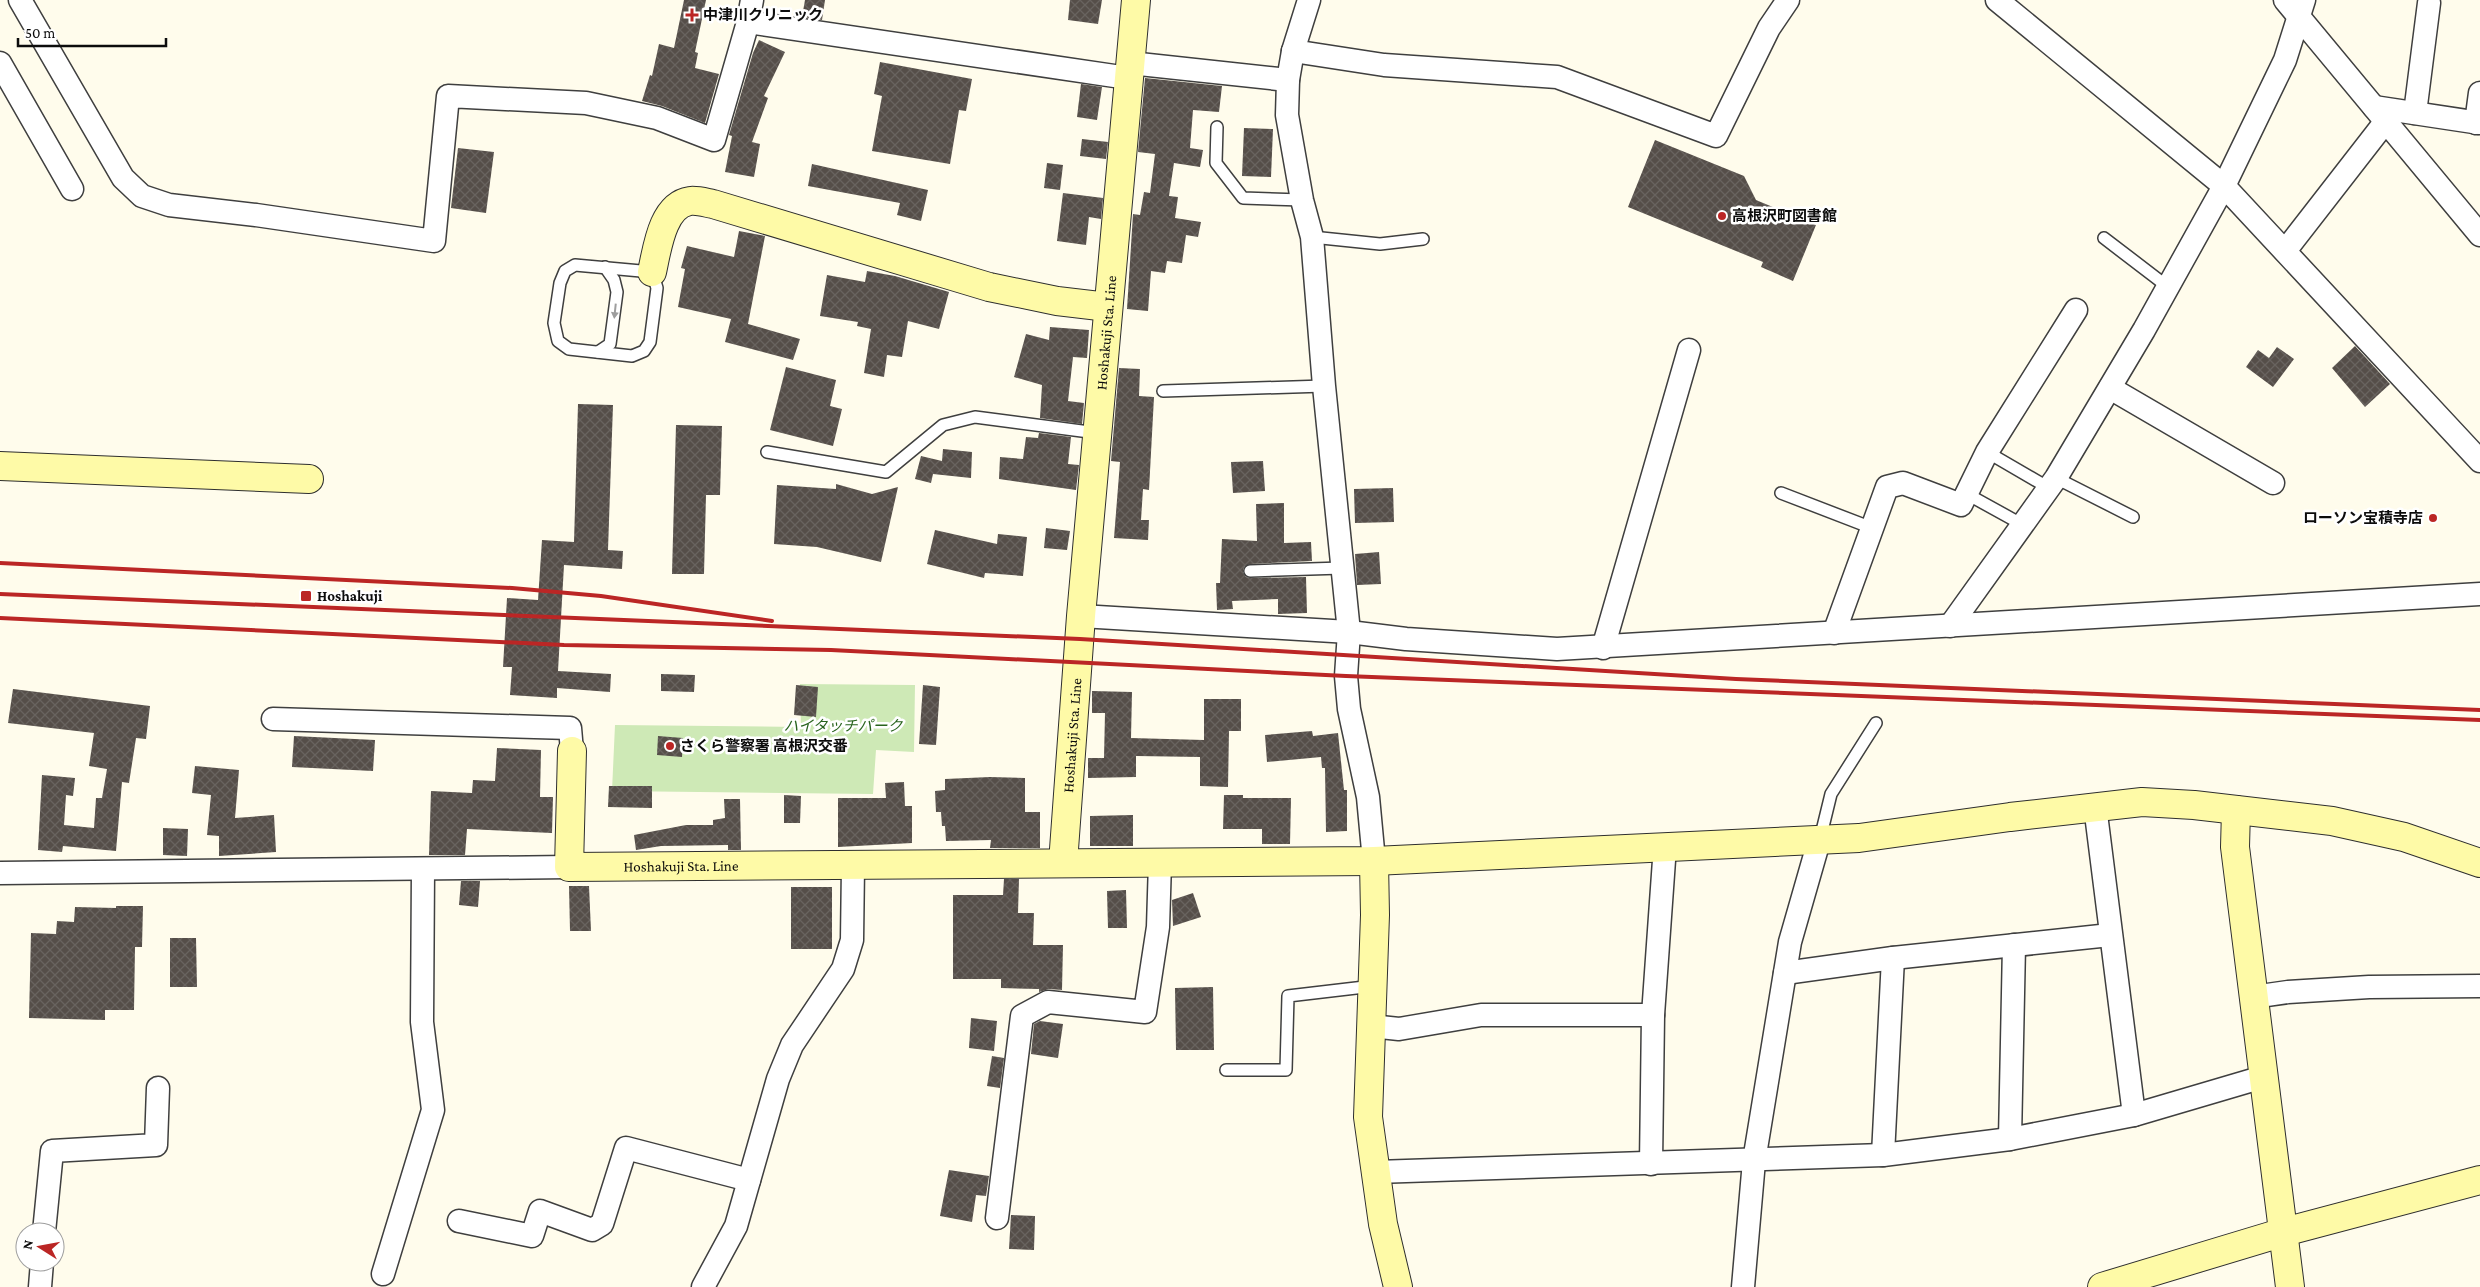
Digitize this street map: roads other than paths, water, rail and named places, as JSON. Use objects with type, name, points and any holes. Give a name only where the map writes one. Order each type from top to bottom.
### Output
[{"type":"street","points":[[20,0],[123,178],[142,196],[169,205],[256,215],[434,241],[448,96],[586,103],[657,118],[714,140],[750,11],[1129,71],[1288,80]]},
{"type":"street","name":"Hoshakuji Sta. Line","points":[[569,867],[1063,863],[1081,616],[1136,0]]},
{"type":"street","points":[[1309,0],[1292,51],[1288,80],[1287,115],[1302,200],[1312,237],[1324,386],[1349,632],[1346,684],[1349,709],[1368,797],[1374,861],[1373,986],[1368,1117],[1383,1224],[1398,1287]]},
{"type":"street","points":[[1292,51],[1384,65],[1557,77],[1716,136],[1769,28],[1788,0]]},
{"type":"street","points":[[1997,0],[2224,186],[2480,461]]},
{"type":"street","points":[[2286,0],[2302,9],[2380,114],[2480,235]]},
{"type":"street","points":[[2415,113],[2429,3]]},
{"type":"street","points":[[1950,626],[2053,483],[2168,287],[2224,186],[2285,60],[2302,9]]},
{"type":"street","points":[[0,63],[72,189]]},
{"type":"street","points":[[2380,114],[2415,113],[2478,123],[2480,93]]},
{"type":"street","points":[[2285,251],[2380,114]]},
{"type":"street","points":[[652,272],[661,231],[672,212],[690,201],[713,204],[989,287],[1057,301],[1108,307]]},
{"type":"street","points":[[1834,632],[1887,487],[1903,483],[1962,505],[1987,452],[2076,310]]},
{"type":"street","points":[[1603,648],[1689,350]]},
{"type":"street","points":[[2110,388],[2273,483]]},
{"type":"street","points":[[0,466],[309,479]]},
{"type":"street","points":[[1081,616],[1349,632],[1406,639],[1557,649],[1603,648],[1834,632],[2480,594]]},
{"type":"street","points":[[0,873],[569,867],[572,751],[570,728],[273,719]]},
{"type":"street","points":[[1063,863],[1374,861],[1665,846],[1819,841],[1859,838],[2095,806],[2142,802],[2290,814],[2349,824],[2404,837],[2480,863]]},
{"type":"street","points":[[2095,806],[2134,1115]]},
{"type":"street","points":[[2236,810],[2235,847],[2290,1287]]},
{"type":"street","points":[[1743,1287],[1754,1161],[1790,942],[1819,841]]},
{"type":"street","points":[[1651,1164],[1653,1015],[1665,846]]},
{"type":"street","points":[[997,1218],[1022,1016],[1048,1002],[1145,1012],[1158,927],[1160,862]]},
{"type":"street","points":[[703,1287],[736,1226],[778,1079],[792,1045],[843,969],[852,940],[853,866]]},
{"type":"street","points":[[383,1274],[433,1110],[422,1022],[423,869]]},
{"type":"street","points":[[1785,973],[1893,958],[2110,935]]},
{"type":"street","points":[[2010,1139],[2014,945]]},
{"type":"street","points":[[1883,1155],[1893,958]]},
{"type":"street","points":[[2253,997],[2288,992],[2369,988],[2480,986]]},
{"type":"street","points":[[1371,1026],[1398,1030],[1481,1015],[1653,1015]]},
{"type":"street","points":[[1376,1172],[1754,1161],[1883,1155],[2010,1139],[2134,1115],[2263,1077]]},
{"type":"street","points":[[45,1222],[52,1151],[156,1145],[158,1088]]},
{"type":"street","points":[[459,1220],[532,1236],[540,1211],[592,1230],[602,1224],[626,1148],[749,1180]]},
{"type":"street","points":[[2102,1287],[2284,1232],[2480,1180]]},
{"type":"street","points":[[40,1287],[41,1272]]},
{"type":"lane","points":[[1217,127],[1216,163],[1243,198],[1302,200]]},
{"type":"lane","points":[[1312,237],[1380,244],[1423,240]]},
{"type":"lane","points":[[2104,238],[2168,287]]},
{"type":"lane","points":[[575,265],[605,267],[652,272],[657,288],[650,342],[644,351],[632,356],[569,349],[558,341],[554,323],[560,283],[565,271],[575,265]]},
{"type":"lane","points":[[598,352],[610,344],[617,292],[614,280],[605,267]]},
{"type":"lane","points":[[1163,390],[1324,386]]},
{"type":"lane","points":[[767,452],[886,472],[943,425],[976,417],[1097,433]]},
{"type":"lane","points":[[1987,452],[2133,517]]},
{"type":"lane","points":[[1781,493],[1872,528]]},
{"type":"lane","points":[[1967,494],[2023,525]]},
{"type":"lane","points":[[1250,571],[1342,568]]},
{"type":"lane","points":[[1819,841],[1831,794],[1876,723]]},
{"type":"lane","points":[[1226,1070],[1286,1070],[1288,996],[1373,986]]},
{"type":"railway","points":[[0,563],[512,588],[601,596],[772,621]]},
{"type":"railway","points":[[0,594],[1080,639],[1736,679],[2480,710]]},
{"type":"railway","points":[[0,618],[564,645],[831,650],[1346,676],[2480,720]]},
{"type":"place","name":"中津川クリニック","points":[[692,15]]},
{"type":"place","name":"高根沢町図書館","points":[[1722,216]]},
{"type":"place","name":"ローソン宝積寺店","points":[[2433,518]]},
{"type":"place","name":"Hoshakuji","points":[[306,596]]},
{"type":"place","name":"さくら警察署 高根沢交番","points":[[670,746]]},
{"type":"park label","name":"ハイタッチパーク","points":[[843,726]]}]
